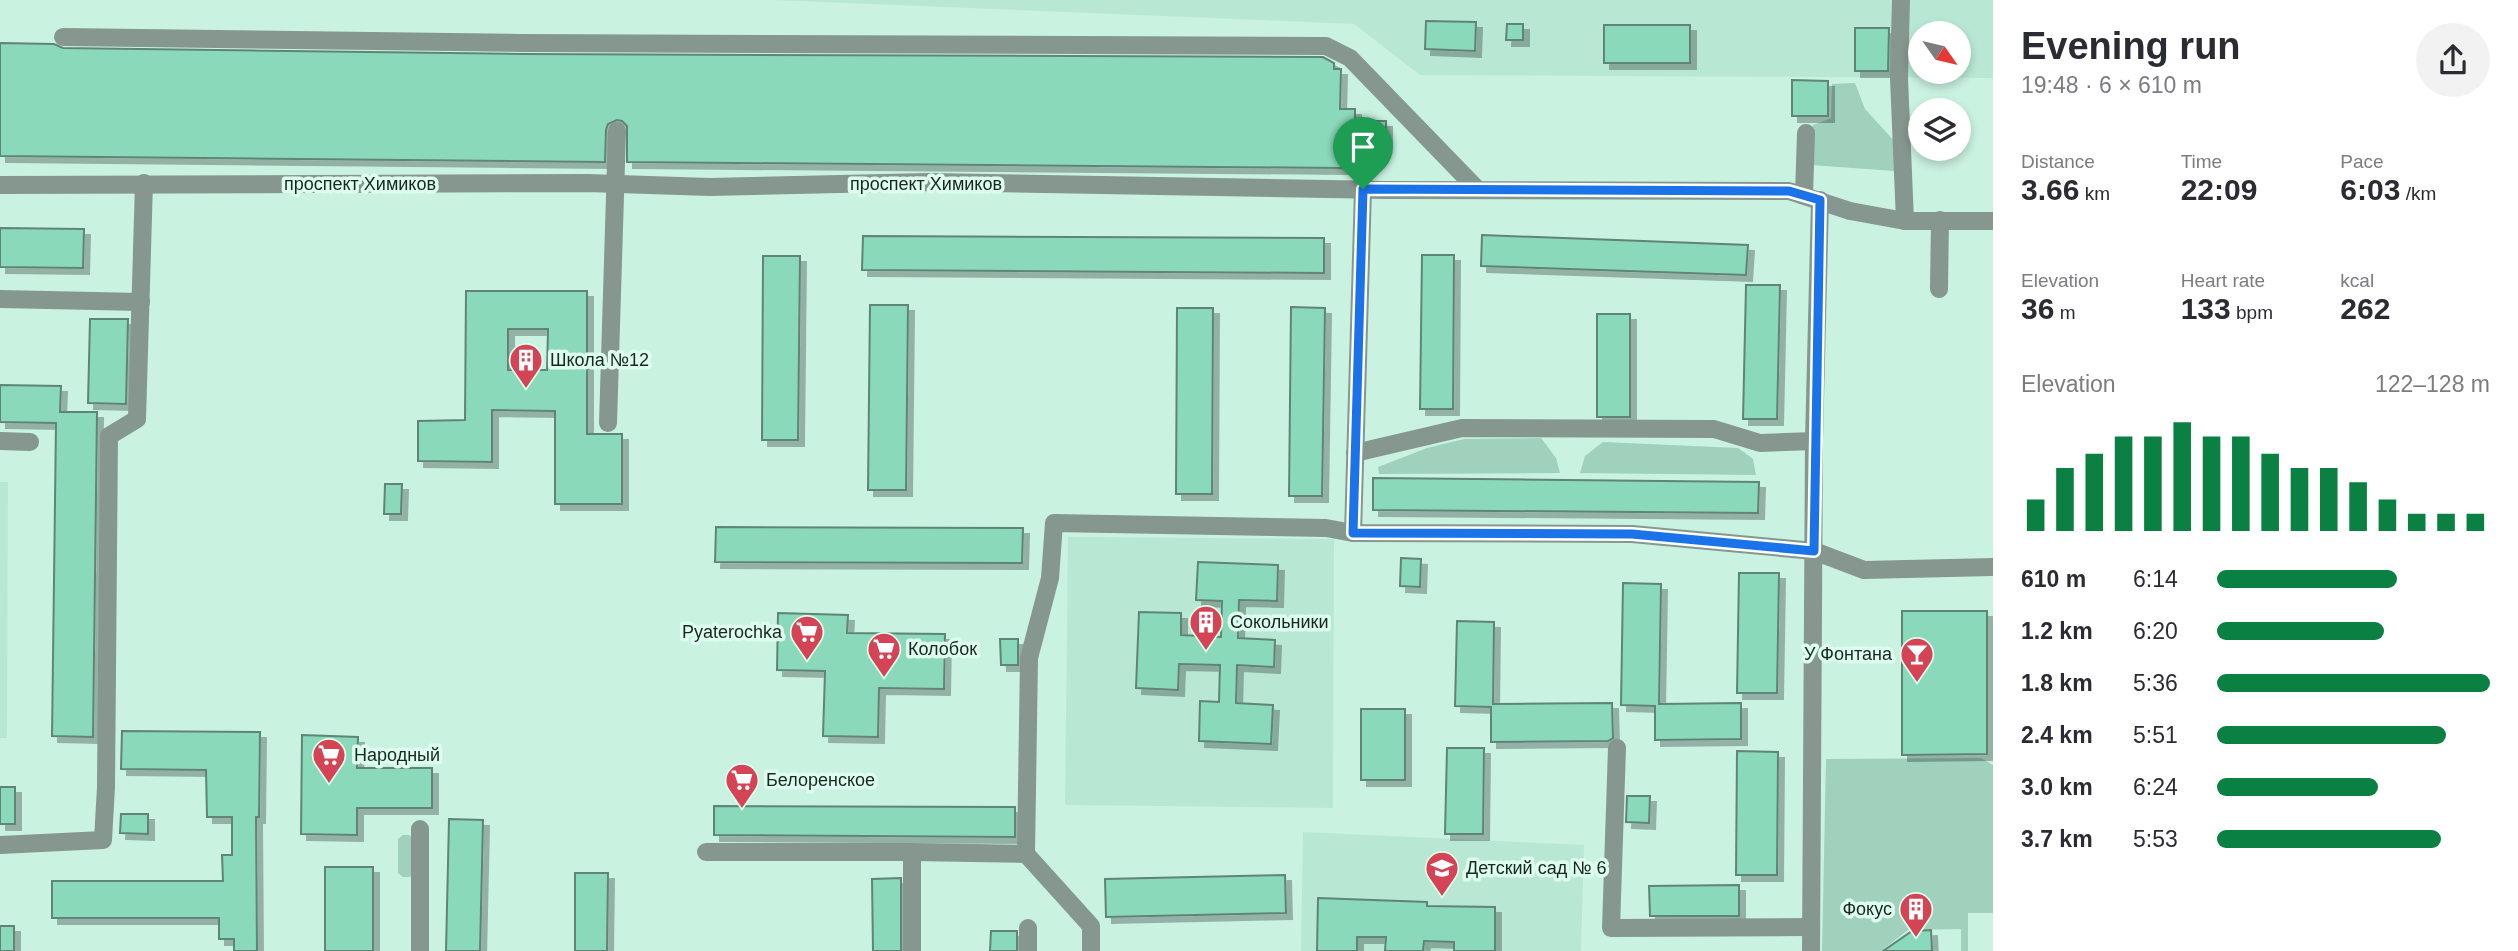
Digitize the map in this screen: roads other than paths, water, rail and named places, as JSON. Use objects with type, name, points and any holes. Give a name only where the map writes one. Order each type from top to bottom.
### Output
[{"type":"street","points":[[1901,0],[1899,78],[1905,221]]},
{"type":"street","points":[[63,37],[521,43],[1326,46],[1350,58],[1478,190]]},
{"type":"street","points":[[608,423],[617,131]]},
{"type":"street","points":[[1806,133],[1812,197],[1814,441],[1811,951]]},
{"type":"street","name":"проспект Химиков","points":[[0,185],[617,183],[710,187],[929,182],[1363,189],[1789,191],[1850,211],[1905,221],[1993,221]]},
{"type":"street","points":[[0,845],[103,841],[106,787],[109,436],[137,419],[144,183]]},
{"type":"street","points":[[1353,533],[1363,189]]},
{"type":"street","points":[[1938,289],[1940,220]]},
{"type":"street","points":[[0,299],[141,302]]},
{"type":"street","points":[[1355,453],[1462,428],[1714,429],[1760,443],[1814,441]]},
{"type":"street","points":[[0,441],[30,442]]},
{"type":"street","points":[[1091,951],[1091,926],[1026,854],[1029,658],[1050,578],[1054,523],[1326,527],[1353,533],[1632,534],[1814,551],[1864,570],[1993,567]]},
{"type":"street","points":[[1617,748],[1611,928],[1811,927]]},
{"type":"street","points":[[420,829],[420,951]]},
{"type":"street","points":[[706,852],[1026,854]]},
{"type":"street","points":[[912,852],[912,951]]},
{"type":"street","points":[[1028,928],[1028,951]]},
{"type":"place","name":"Школа №12","points":[[526,390]]},
{"type":"place","name":"Сокольники","points":[[1206,652]]},
{"type":"place","name":"Pyaterochka","points":[[807,662]]},
{"type":"place","name":"Колобок","points":[[884,679]]},
{"type":"place","name":"У Фонтана","points":[[1917,684]]},
{"type":"place","name":"Народный","points":[[329,785]]},
{"type":"place","name":"Белоренское","points":[[742,810]]},
{"type":"place","name":"Детский сад № 6","points":[[1442,898]]},
{"type":"place","name":"Фокус","points":[[1916,939]]}]
